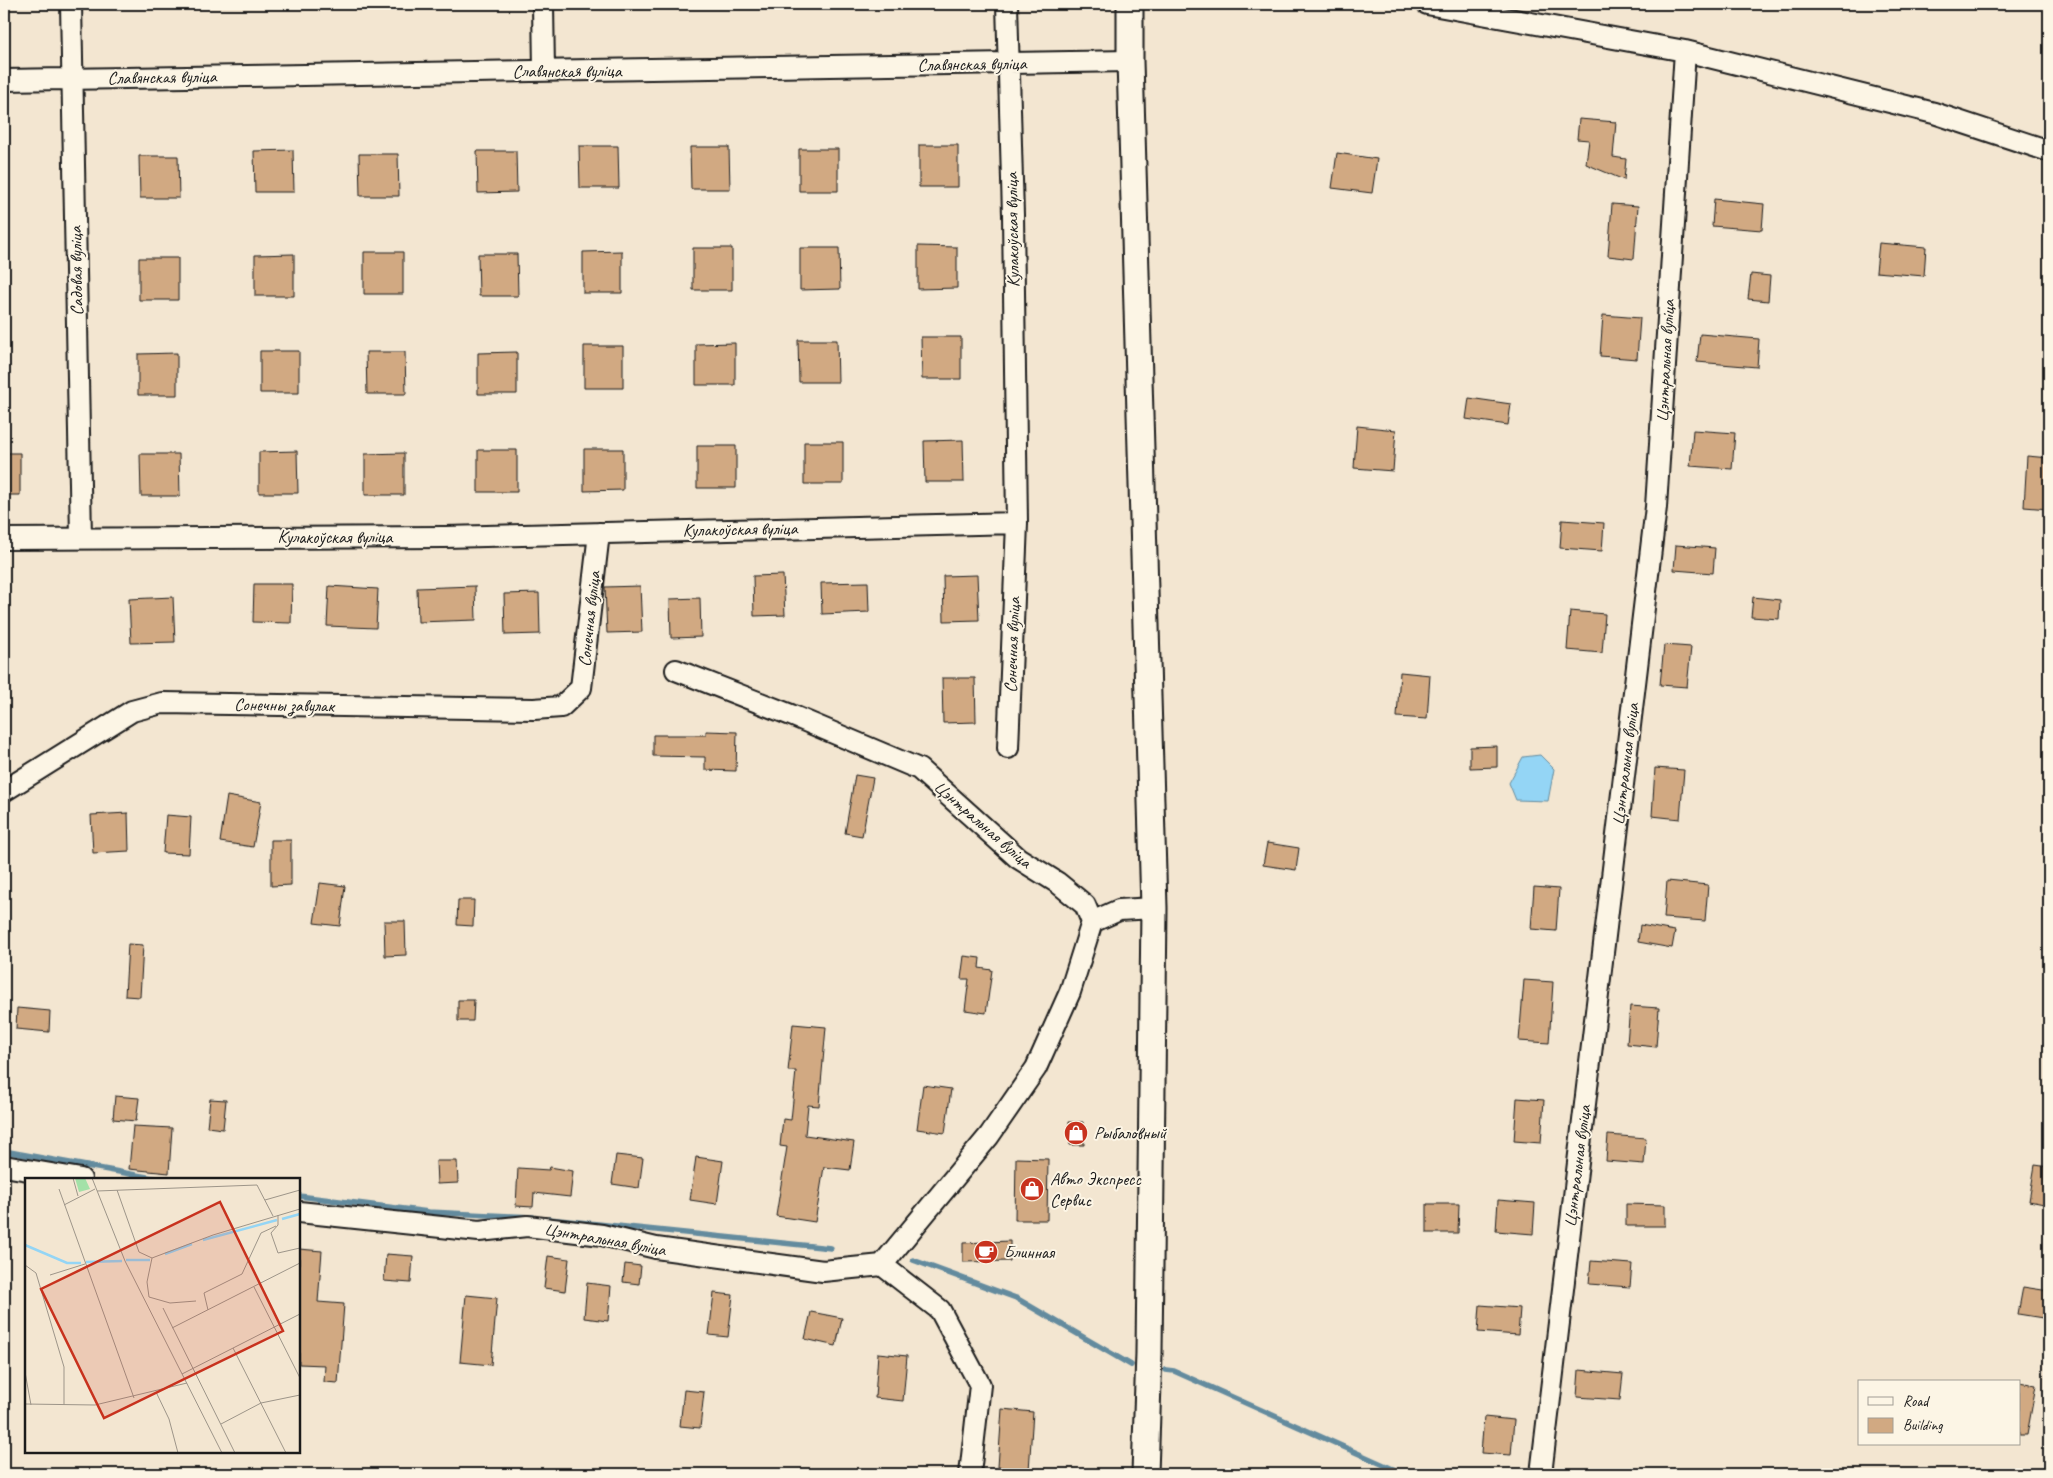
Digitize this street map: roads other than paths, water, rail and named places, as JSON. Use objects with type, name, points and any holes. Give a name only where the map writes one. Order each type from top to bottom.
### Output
[{"type":"main road","points":[[1130,4],[1130,62],[1154,908],[1149,1353],[1145,1474]]},
{"type":"street","name":"Садовая вуліца","points":[[71,4],[81,538]]},
{"type":"street","points":[[543,4],[544,71]]},
{"type":"street","name":"Кулакоўская вуліца","points":[[4,539],[445,537],[598,541],[1016,533],[1007,4]]},
{"type":"street","points":[[1428,4],[1457,6],[1685,51],[1934,113],[2049,151]]},
{"type":"street","name":"Цэнтральная вуліца","points":[[1541,1474],[1656,507],[1685,51]]},
{"type":"street","name":"Славянская вуліца","points":[[4,80],[1130,62]]},
{"type":"street","name":"Сонечная вуліца","points":[[1008,748],[1016,533]]},
{"type":"street","name":"Сонечная вуліца","points":[[581,688],[598,541]]},
{"type":"street","name":"Цэнтральная вуліца","points":[[676,670],[791,715],[919,769],[1018,858],[1058,884],[1085,905],[1092,922]]},
{"type":"street","name":"Сонечны завулак","points":[[4,791],[132,711],[162,703],[534,709],[561,708],[581,688]]},
{"type":"street","points":[[970,1474],[980,1385],[940,1310],[882,1265],[989,1136],[1036,1068],[1070,992],[1092,922],[1119,910],[1154,908]]},
{"type":"street","points":[[4,1166],[75,1178]]},
{"type":"street","name":"Цэнтральная вуліца","points":[[300,1212],[479,1231],[527,1226],[602,1235],[656,1248],[823,1271],[882,1265]]},
{"type":"water","points":[[1540,755],[1554,769],[1548,801],[1516,800],[1509,783],[1523,757]]},
{"type":"waterway","points":[[4,1151],[152,1178]]},
{"type":"waterway","points":[[300,1196],[429,1212],[533,1217]]},
{"type":"waterway","points":[[549,1219],[831,1248]]},
{"type":"waterway","points":[[913,1260],[1016,1298],[1131,1365]]},
{"type":"waterway","points":[[1166,1370],[1174,1371],[1404,1474]]},
{"type":"place","name":"Рыбаловный","points":[[1076,1133]]},
{"type":"place","name":"Авто Экспресс Сервис","points":[[1032,1189]]},
{"type":"place","name":"Блинная","points":[[986,1252]]}]
